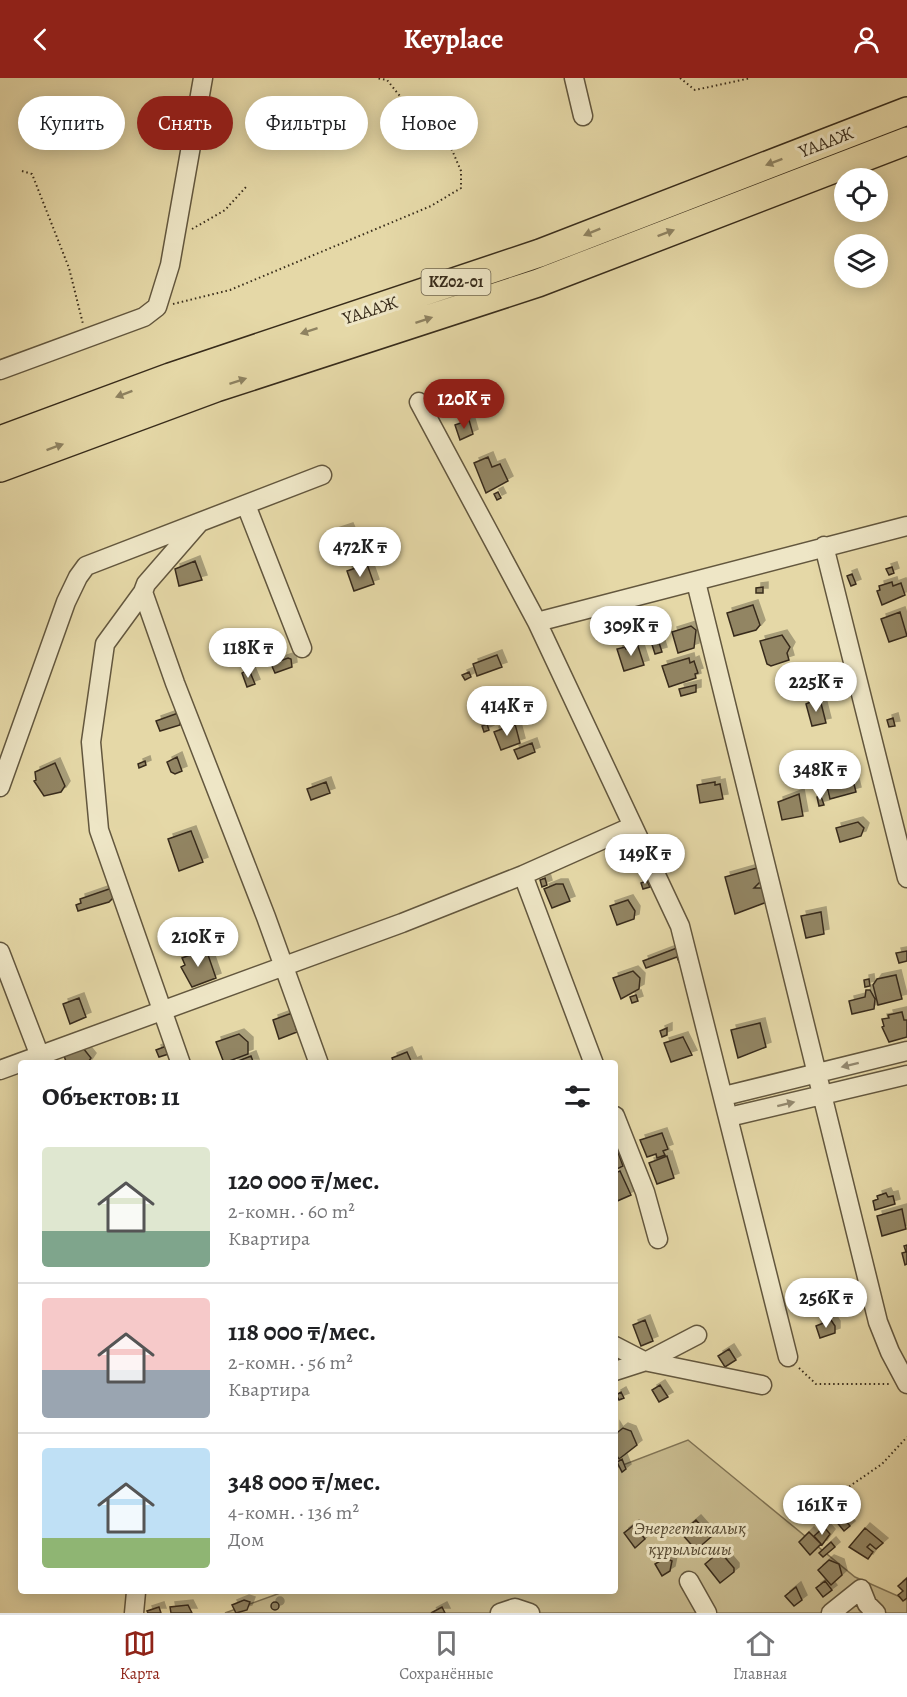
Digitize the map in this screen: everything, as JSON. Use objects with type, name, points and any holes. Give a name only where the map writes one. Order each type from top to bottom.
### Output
[{"type":"highway","name":"ҮАААЖ","points":[[0,440],[170,376],[540,254],[907,111]]},
{"type":"highway","name":"ҮАААЖ","points":[[0,468],[216,388],[538,283],[907,141]]},
{"type":"street","points":[[0,370],[144,317],[157,307],[163,294],[175,236],[203,78]]},
{"type":"street","points":[[574,78],[583,116]]},
{"type":"street","points":[[419,402],[537,622],[680,926],[788,1358]]},
{"type":"street","points":[[0,787],[46,656],[78,577],[86,566],[322,475]]},
{"type":"street","points":[[246,505],[302,648]]},
{"type":"street","points":[[180,1060],[99,830],[91,742],[105,644],[143,592],[146,584],[199,523]]},
{"type":"street","points":[[537,622],[907,526]]},
{"type":"street","points":[[824,546],[907,878]]},
{"type":"street","points":[[696,582],[878,1322],[901,1384]]},
{"type":"street","points":[[143,592],[175,683],[318,1060]]},
{"type":"street","points":[[0,952],[41,1060],[523,875],[633,826]]},
{"type":"street","points":[[523,875],[592,1060]]},
{"type":"street","points":[[724,1096],[907,1051]]},
{"type":"street","points":[[0,1070],[18,1066]]},
{"type":"street","points":[[729,1117],[907,1075]]},
{"type":"street","points":[[618,1124],[645,1192],[658,1239]]},
{"type":"street","points":[[618,1370],[644,1361],[697,1335]]},
{"type":"street","points":[[618,1348],[644,1361],[762,1385]]},
{"type":"street","points":[[689,1581],[707,1613]]},
{"type":"street","points":[[831,1613],[861,1589],[867,1604],[876,1613]]},
{"type":"street","points":[[134,1613],[136,1594]]},
{"type":"street","points":[[500,1613],[515,1608],[530,1613]]},
{"type":"path","points":[[157,307],[230,290],[431,206],[462,188],[461,171],[452,150],[429,132],[387,80],[376,78]]},
{"type":"path","points":[[680,78],[695,90],[751,78]]},
{"type":"path","points":[[22,171],[32,174],[69,268],[81,322],[93,336]]},
{"type":"path","points":[[175,236],[225,210],[246,187]]},
{"type":"path","points":[[788,1358],[816,1384],[901,1384]]},
{"type":"path","points":[[812,1512],[882,1464],[907,1437]]},
{"type":"green space","name":"Энергетикалық құрылысшы","points":[[688,1440],[855,1577],[907,1600],[907,1613],[225,1613],[277,1594],[618,1594],[618,1467]]},
{"type":"building","points":[[469,420],[473,434],[460,440],[455,425]]},
{"type":"building","points":[[488,457],[492,467],[500,464],[508,481],[486,493],[474,463]]},
{"type":"building","points":[[498,492],[501,498],[497,500],[494,494]]},
{"type":"building","points":[[348,528],[351,535],[345,538],[347,544],[338,547],[333,533]]},
{"type":"building","points":[[195,561],[202,580],[179,586],[175,569]]},
{"type":"building","points":[[367,564],[374,584],[354,591],[347,571]]},
{"type":"building","points":[[892,567],[894,573],[889,575],[886,569]]},
{"type":"building","points":[[852,574],[856,584],[851,586],[847,576]]},
{"type":"building","points":[[892,582],[893,586],[901,583],[905,595],[882,605],[877,591],[880,590],[879,586]]},
{"type":"building","points":[[763,587],[763,593],[756,593],[756,588]]},
{"type":"building","points":[[753,605],[760,625],[756,630],[734,636],[727,613]]},
{"type":"building","points":[[900,612],[907,636],[889,642],[881,619]]},
{"type":"building","points":[[691,626],[696,630],[694,648],[678,653],[672,632]]},
{"type":"building","points":[[655,630],[662,652],[655,654],[648,632]]},
{"type":"building","points":[[782,635],[790,647],[787,653],[789,660],[771,666],[767,664],[760,641]]},
{"type":"building","points":[[637,643],[644,665],[624,671],[617,649],[625,647],[626,649]]},
{"type":"building","points":[[497,655],[502,667],[477,676],[473,664]]},
{"type":"building","points":[[689,658],[690,663],[694,661],[698,673],[695,674],[696,678],[669,687],[662,666]]},
{"type":"building","points":[[291,659],[292,667],[275,673],[271,664]]},
{"type":"building","points":[[250,672],[255,684],[247,687],[242,673]]},
{"type":"building","points":[[469,672],[471,677],[465,680],[462,675]]},
{"type":"building","points":[[814,672],[819,691],[803,696],[797,676]]},
{"type":"building","points":[[696,685],[696,692],[681,696],[679,689]]},
{"type":"building","points":[[820,699],[826,723],[812,726],[806,704]]},
{"type":"building","points":[[181,712],[183,722],[180,725],[160,731],[156,721]]},
{"type":"building","points":[[893,718],[895,726],[889,727],[887,720]]},
{"type":"building","points":[[487,724],[489,730],[484,732],[482,726]]},
{"type":"building","points":[[515,724],[520,743],[501,750],[494,732]]},
{"type":"building","points":[[532,743],[535,752],[518,759],[514,750]]},
{"type":"building","points":[[177,757],[182,771],[175,774],[171,772],[167,762]]},
{"type":"building","points":[[145,761],[146,765],[139,768],[138,764]]},
{"type":"building","points":[[55,763],[65,786],[61,792],[44,796],[34,781],[36,780],[35,772]]},
{"type":"building","points":[[850,768],[856,792],[830,799],[824,774]]},
{"type":"building","points":[[326,782],[330,793],[311,800],[307,789]]},
{"type":"building","points":[[715,782],[715,785],[720,784],[723,799],[700,803],[697,785]]},
{"type":"building","points":[[799,794],[803,816],[782,820],[778,802]]},
{"type":"building","points":[[821,796],[824,805],[819,806],[817,797]]},
{"type":"building","points":[[858,822],[864,828],[861,836],[840,842],[836,828]]},
{"type":"building","points":[[191,831],[203,862],[179,871],[168,839]]},
{"type":"building","points":[[757,868],[761,881],[754,888],[763,888],[767,902],[735,914],[725,877]]},
{"type":"building","points":[[545,878],[547,885],[542,887],[540,880]]},
{"type":"building","points":[[647,881],[650,887],[643,889],[641,883]]},
{"type":"building","points":[[563,884],[570,901],[552,908],[544,889]]},
{"type":"building","points":[[112,888],[115,896],[109,902],[78,911],[76,905],[81,903],[80,899]]},
{"type":"building","points":[[628,900],[635,911],[634,919],[617,925],[610,906]]},
{"type":"building","points":[[821,912],[824,934],[806,938],[801,916]]},
{"type":"building","points":[[682,946],[687,959],[679,962],[677,957],[646,968],[643,961]]},
{"type":"building","points":[[206,949],[216,978],[192,987],[181,967],[185,965],[182,958]]},
{"type":"building","points":[[907,951],[907,961],[899,963],[896,953]]},
{"type":"building","points":[[633,971],[640,978],[639,989],[621,999],[613,978]]},
{"type":"building","points":[[896,975],[902,999],[878,1005],[873,985],[877,979]]},
{"type":"building","points":[[869,979],[870,986],[865,987],[864,980]]},
{"type":"building","points":[[866,990],[870,990],[875,999],[874,1009],[852,1014],[849,1001],[865,997]]},
{"type":"building","points":[[636,995],[638,1001],[632,1003],[630,997]]},
{"type":"building","points":[[79,998],[86,1017],[70,1024],[63,1004]]},
{"type":"building","points":[[902,1012],[904,1020],[907,1020],[907,1037],[889,1042],[882,1027],[884,1026],[882,1019]]},
{"type":"building","points":[[292,1013],[297,1032],[279,1039],[273,1020]]},
{"type":"building","points":[[760,1023],[766,1047],[738,1058],[731,1030]]},
{"type":"building","points":[[667,1028],[667,1035],[662,1037],[660,1031]]},
{"type":"building","points":[[239,1034],[248,1042],[248,1054],[232,1060],[223,1060],[216,1042]]},
{"type":"building","points":[[683,1037],[692,1055],[671,1062],[664,1043]]},
{"type":"building","points":[[169,1045],[172,1053],[159,1057],[156,1050]]},
{"type":"building","points":[[83,1048],[91,1058],[90,1060],[66,1060],[64,1056]]},
{"type":"building","points":[[407,1052],[411,1060],[393,1060],[392,1058]]},
{"type":"building","points":[[251,1056],[252,1060],[241,1060]]},
{"type":"building","points":[[662,1133],[668,1149],[663,1151],[665,1155],[657,1158],[656,1154],[647,1157],[640,1140]]},
{"type":"building","points":[[618,1152],[623,1166],[618,1168]]},
{"type":"building","points":[[667,1156],[674,1178],[657,1184],[649,1163]]},
{"type":"building","points":[[620,1171],[631,1195],[618,1201],[618,1172]]},
{"type":"building","points":[[886,1193],[888,1197],[893,1196],[895,1204],[875,1210],[873,1201],[878,1199],[877,1196]]},
{"type":"building","points":[[902,1209],[906,1229],[882,1236],[877,1216]]},
{"type":"building","points":[[907,1245],[907,1264],[905,1265],[902,1253],[906,1252],[904,1246]]},
{"type":"building","points":[[645,1320],[653,1341],[641,1346],[633,1325]]},
{"type":"building","points":[[831,1320],[835,1326],[835,1333],[820,1338],[816,1326]]},
{"type":"building","points":[[729,1349],[736,1360],[725,1367],[718,1356]]},
{"type":"building","points":[[660,1385],[668,1397],[659,1402],[652,1390]]},
{"type":"building","points":[[621,1392],[624,1398],[619,1400],[618,1394]]},
{"type":"building","points":[[623,1428],[631,1431],[637,1445],[619,1459],[618,1432]]},
{"type":"building","points":[[622,1459],[626,1469],[622,1472],[618,1464]]},
{"type":"building","points":[[841,1515],[850,1526],[844,1531],[835,1520]]},
{"type":"building","points":[[696,1520],[711,1537],[696,1550],[681,1533]]},
{"type":"building","points":[[634,1525],[645,1539],[635,1548],[624,1533]]},
{"type":"building","points":[[824,1527],[830,1534],[822,1545],[814,1536]]},
{"type":"building","points":[[865,1528],[883,1543],[876,1549],[870,1544],[867,1547],[873,1552],[868,1559],[849,1547]]},
{"type":"building","points":[[809,1532],[821,1544],[810,1555],[799,1542]]},
{"type":"building","points":[[831,1542],[835,1547],[823,1557],[819,1553]]},
{"type":"building","points":[[718,1553],[722,1554],[734,1568],[734,1572],[720,1583],[705,1564]]},
{"type":"building","points":[[665,1558],[672,1561],[670,1571],[662,1576],[655,1564]]},
{"type":"building","points":[[829,1560],[839,1564],[842,1575],[831,1585],[818,1570]]},
{"type":"building","points":[[907,1578],[907,1598],[903,1601],[898,1595],[903,1591],[898,1586]]},
{"type":"building","points":[[825,1581],[832,1590],[823,1597],[816,1588]]},
{"type":"building","points":[[796,1587],[802,1600],[794,1606],[785,1596]]},
{"type":"building","points":[[244,1600],[250,1602],[247,1610],[236,1613],[232,1605]]},
{"type":"building","points":[[275,1602],[279,1606],[275,1610],[271,1606]]},
{"type":"building","points":[[188,1605],[192,1613],[171,1613],[170,1607]]},
{"type":"building","points":[[159,1607],[161,1613],[148,1613],[147,1611]]},
{"type":"building","points":[[442,1607],[445,1613],[431,1613]]}]
